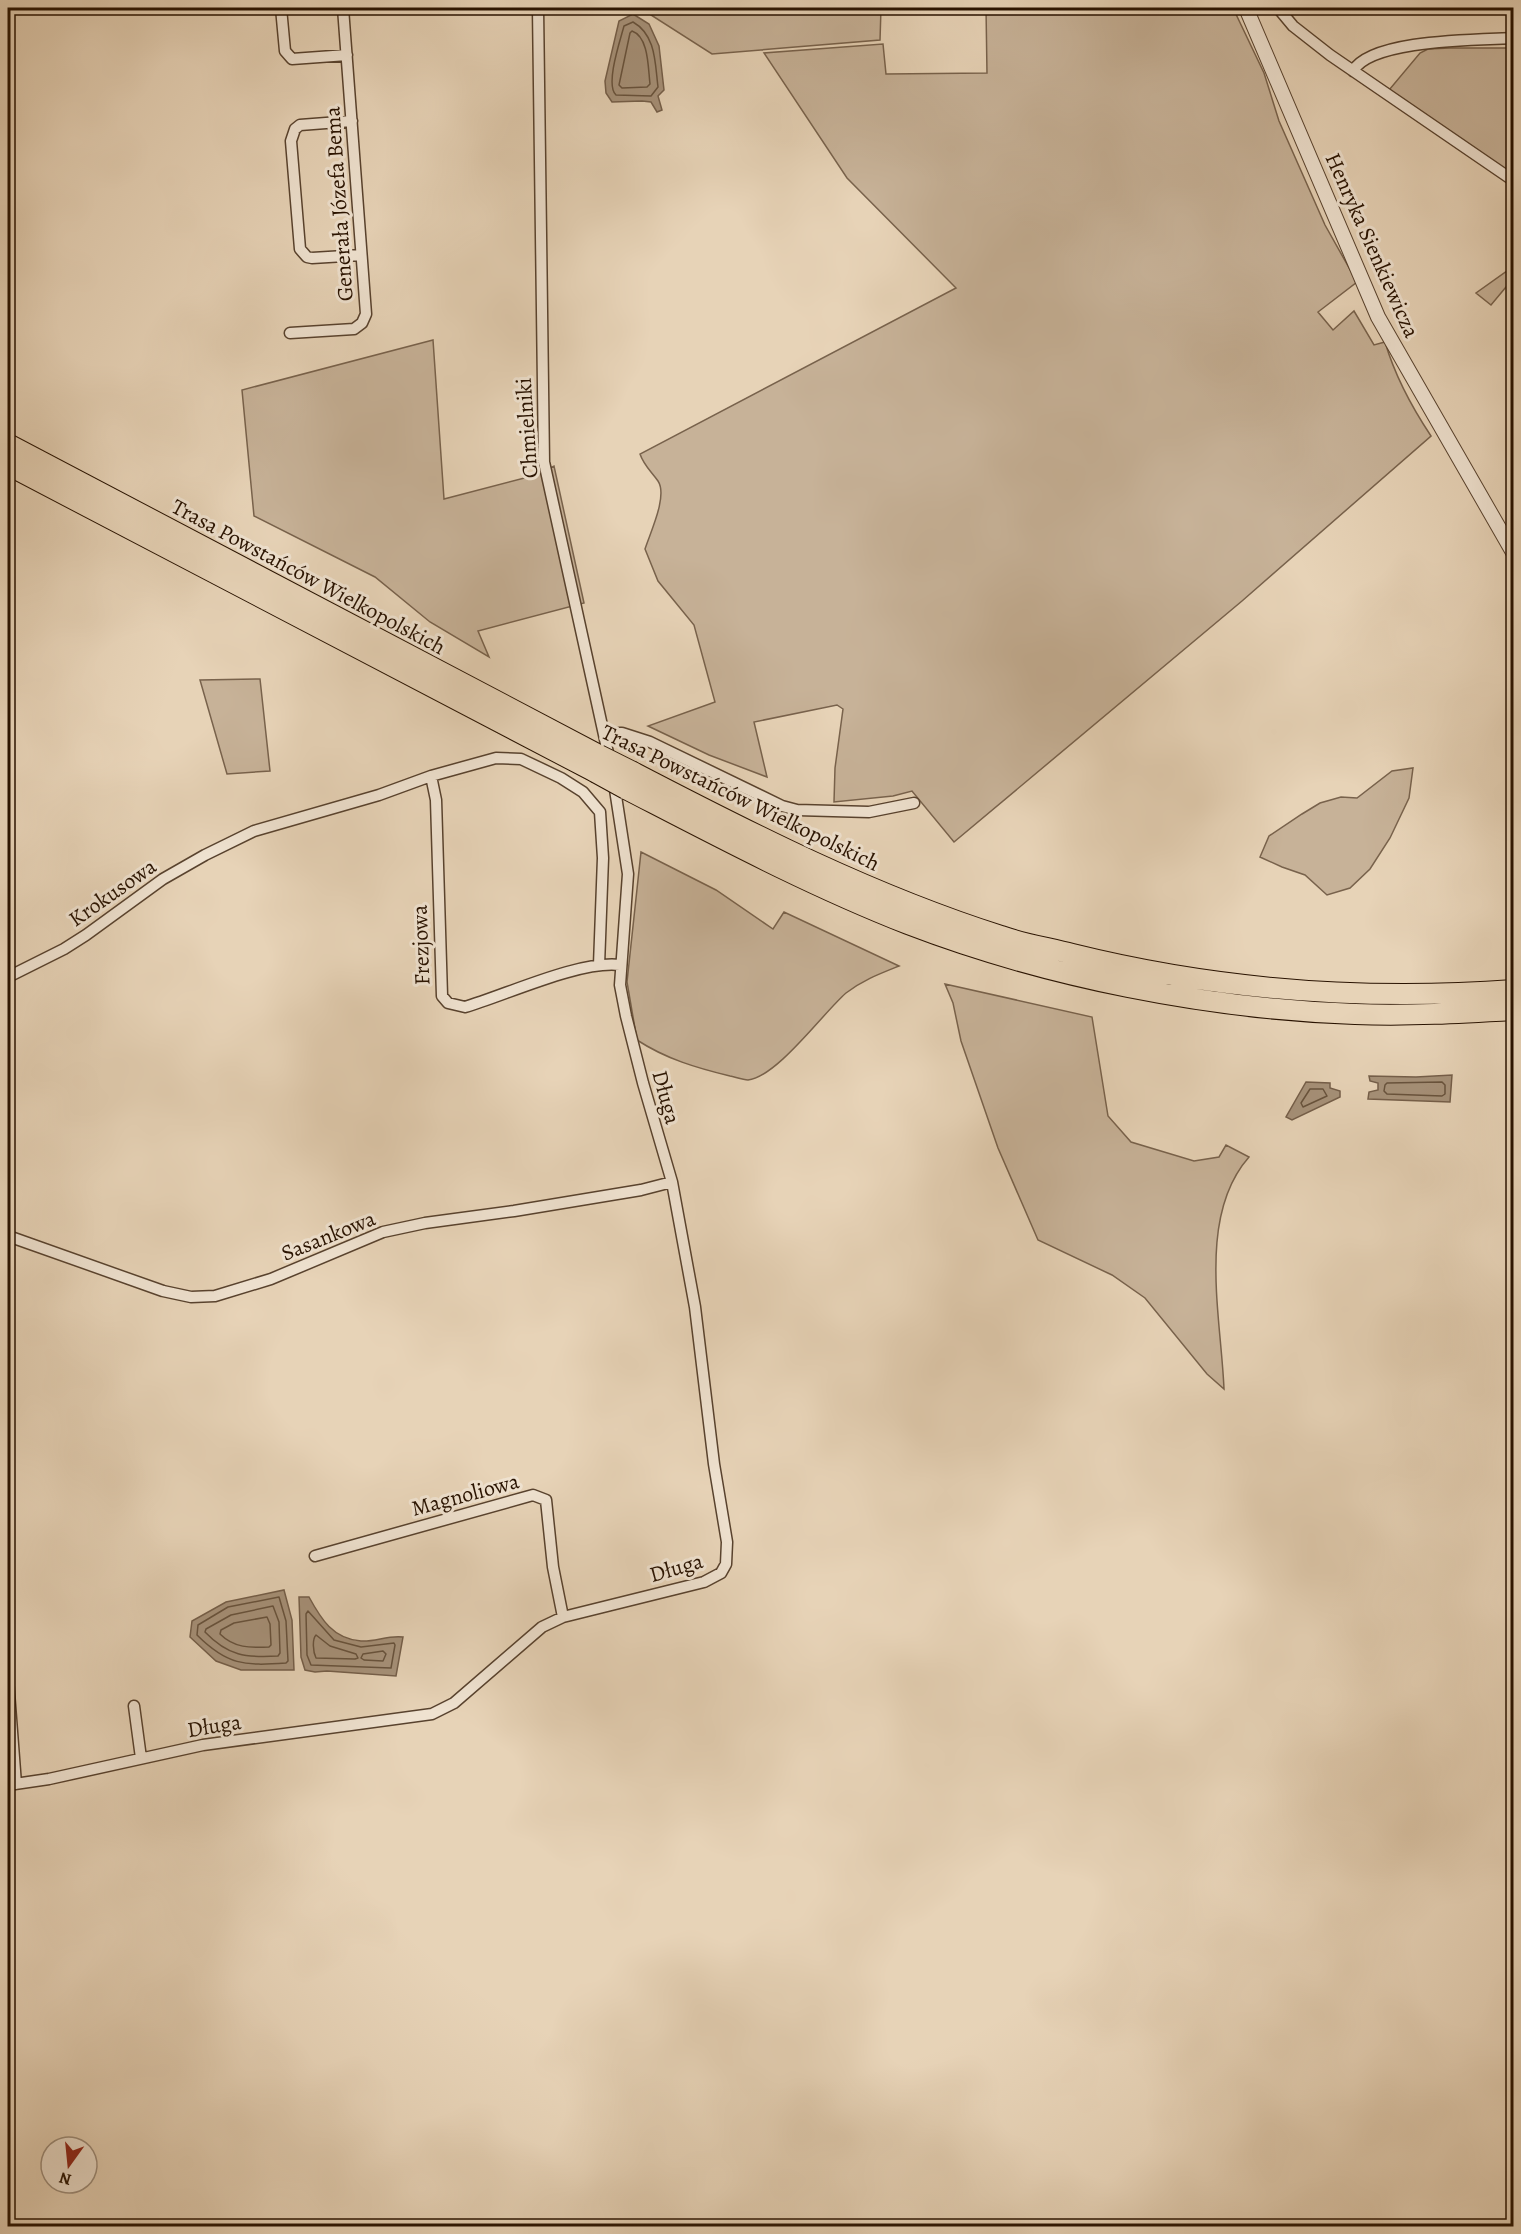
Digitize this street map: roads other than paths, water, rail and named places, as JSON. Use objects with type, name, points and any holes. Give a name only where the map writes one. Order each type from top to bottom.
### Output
[{"type":"highway","name":"Trasa Powstańców Wielkopolskich","points":[[8,444],[597,764]]},
{"type":"highway","name":"Trasa Powstańców Wielkopolskich","points":[[8,465],[630,780],[838,874],[933,913],[993,933],[1066,952],[1184,977],[1255,988],[1316,993],[1405,995],[1514,990]]},
{"type":"highway","name":"Trasa Powstańców Wielkopolskich","points":[[630,780],[737,847],[842,897],[986,951],[1043,966],[1165,993],[1281,1009],[1355,1014],[1514,1010]]},
{"type":"street","points":[[281,8],[285,51],[292,59],[347,55]]},
{"type":"street","name":"Generała Józefa Bema","points":[[290,333],[354,329],[362,323],[366,314],[343,8]]},
{"type":"street","name":"Chmielniki","points":[[538,8],[544,462],[604,733],[617,797],[628,874]]},
{"type":"street","name":"Henryka Sienkiewicza","points":[[1246,8],[1378,316],[1514,554]]},
{"type":"street","points":[[1278,8],[1293,26],[1353,71],[1514,181]]},
{"type":"street","points":[[1353,71],[1362,60],[1400,47],[1514,38]]},
{"type":"street","points":[[352,121],[300,125],[295,129],[291,141],[300,249],[307,257],[312,258],[361,255]]},
{"type":"street","points":[[604,733],[622,733],[650,742],[782,806],[797,810],[869,812],[914,803]]},
{"type":"street","name":"Krokusowa","points":[[8,977],[64,949],[163,879],[238,838],[254,831],[379,795],[431,776],[496,758],[521,759],[561,778],[583,792],[600,812],[603,858],[599,965]]},
{"type":"street","name":"Frezjowa","points":[[431,776],[436,800],[442,996],[448,1003],[465,1007],[566,973],[599,965],[620,965]]},
{"type":"street","name":"Długa","points":[[12,1785],[203,1745],[408,1719],[440,1712],[461,1697],[542,1627],[563,1617],[704,1582],[721,1573],[726,1564],[727,1542],[714,1464],[695,1307],[672,1182],[626,1016],[620,985],[628,874]]},
{"type":"street","name":"Sasankowa","points":[[8,1236],[164,1291],[203,1298],[271,1279],[383,1232],[425,1223],[641,1190],[672,1182]]},
{"type":"street","name":"Magnoliowa","points":[[315,1556],[533,1495],[546,1500],[549,1509],[553,1567],[563,1617]]},
{"type":"street","points":[[8,1679],[12,1785]]},
{"type":"street","points":[[134,1706],[141,1758]]},
{"type":"water","points":[[633,14],[649,24],[659,46],[664,90],[658,96],[662,110],[657,112],[651,102],[612,102],[606,93],[605,81],[619,21]]},
{"type":"water","points":[[1452,1075],[1450,1102],[1368,1099],[1369,1092],[1378,1090],[1378,1083],[1370,1081],[1369,1076]]},
{"type":"water","points":[[1306,1082],[1330,1083],[1330,1088],[1340,1091],[1340,1097],[1292,1120],[1286,1117]]},
{"type":"water","points":[[284,1590],[292,1620],[294,1670],[241,1670],[216,1661],[190,1637],[192,1621],[226,1602]]},
{"type":"water","points":[[299,1597],[309,1597],[329,1627],[343,1636],[361,1641],[403,1637],[396,1676],[305,1670],[301,1657]]}]
